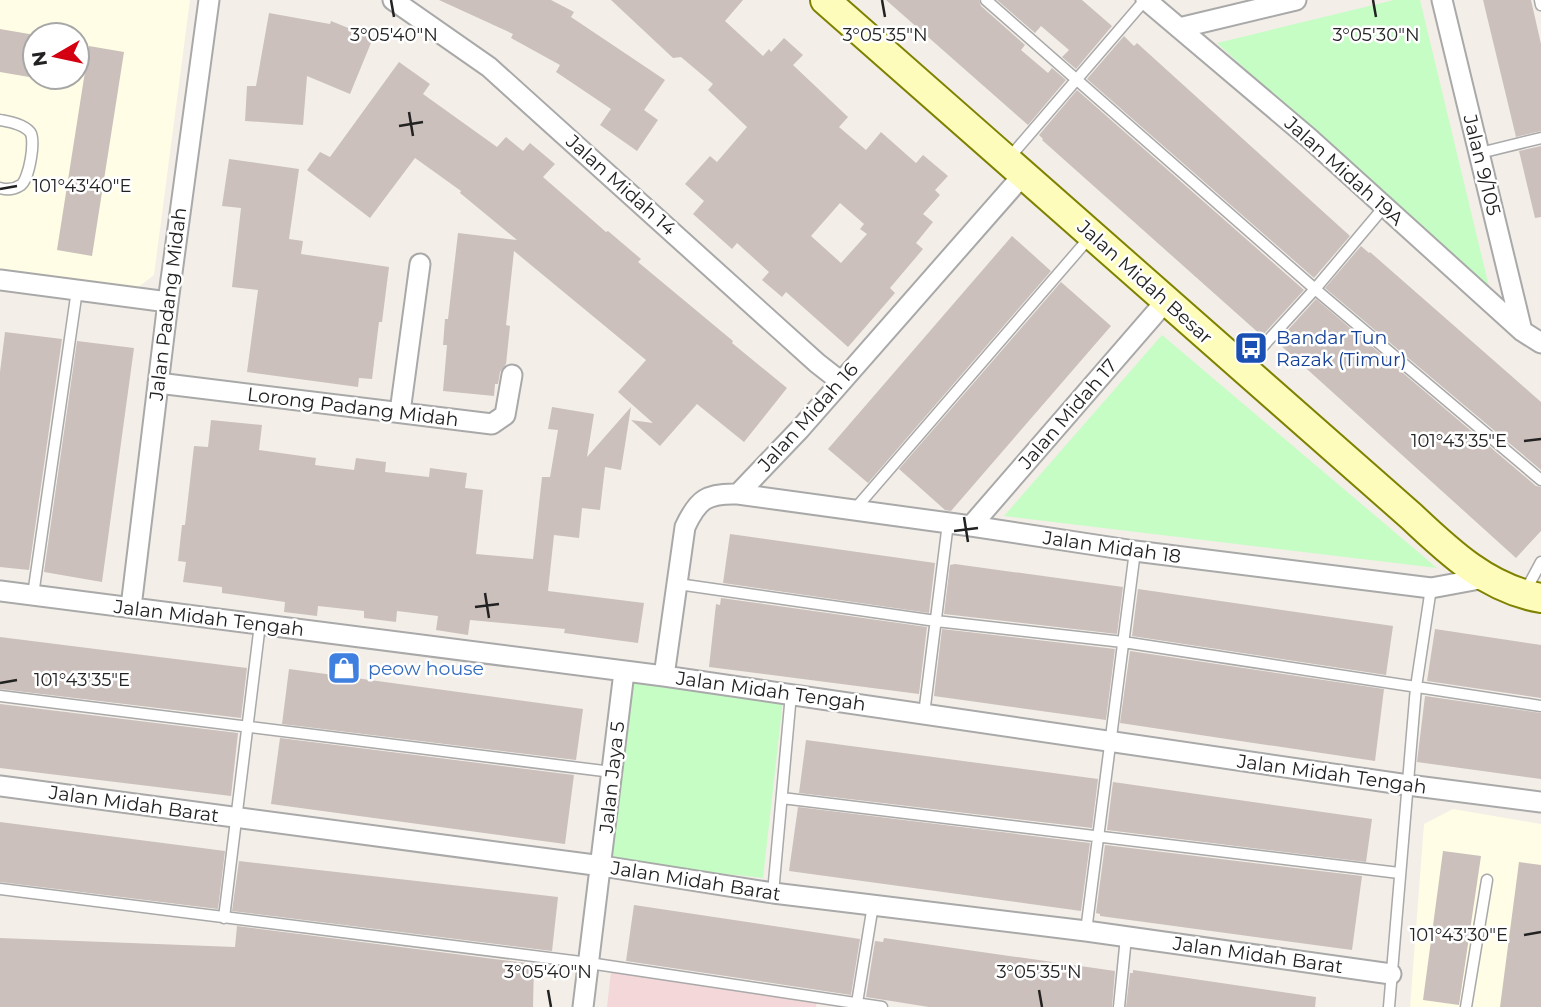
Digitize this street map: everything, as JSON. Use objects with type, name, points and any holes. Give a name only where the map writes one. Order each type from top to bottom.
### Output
[{"type":"street","name":"Jalan Padang Midah","points":[[131,607],[168,302],[209,0]]},
{"type":"street","name":"Jalan Midah 14","points":[[393,0],[489,67],[840,381]]},
{"type":"street","name":"Jalan Midah Besar","points":[[825,0],[1093,234],[1451,554],[1485,578],[1532,597]]},
{"type":"street","name":"Jalan Midah 19A","points":[[1145,0],[1308,138],[1522,331],[1541,344]]},
{"type":"street","points":[[1179,28],[1296,0]]},
{"type":"street","name":"Jalan 9/105","points":[[1442,0],[1522,331]]},
{"type":"street","name":"Jalan Midah 16","points":[[738,494],[800,429],[1015,168]]},
{"type":"street","points":[[400,412],[420,264]]},
{"type":"street","points":[[0,280],[168,302]]},
{"type":"street","name":"Jalan Midah 17","points":[[971,526],[1166,302]]},
{"type":"street","name":"Lorong Padang Midah","points":[[158,383],[492,424],[505,415],[512,375]]},
{"type":"street","points":[[664,676],[685,527],[694,507],[717,493],[738,494]]},
{"type":"street","name":"Jalan Midah 18","points":[[738,494],[1135,551],[1431,588],[1485,578]]},
{"type":"street","name":"Jalan Midah Tengah","points":[[0,591],[664,676],[1541,802]]},
{"type":"street","name":"Jalan Jaya 5","points":[[583,1007],[624,672]]},
{"type":"street","name":"Jalan Midah Barat","points":[[0,786],[602,866],[773,893],[1086,931],[1391,974]]},
{"type":"lane","points":[[986,0],[1315,289],[1541,480]]},
{"type":"lane","points":[[1015,168],[1076,80],[1145,0]]},
{"type":"lane","points":[[0,120],[20,125],[29,131],[33,138],[27,178],[20,186],[8,190],[0,188]]},
{"type":"lane","points":[[1480,153],[1541,138]]},
{"type":"lane","points":[[1242,369],[1315,289],[1384,207]]},
{"type":"lane","points":[[855,509],[1093,234]]},
{"type":"lane","points":[[33,595],[77,290]]},
{"type":"lane","points":[[924,713],[948,523]]},
{"type":"lane","points":[[1086,931],[1135,551]]},
{"type":"lane","points":[[1532,597],[1541,562]]},
{"type":"lane","points":[[678,584],[936,621],[1124,642],[1541,705]]},
{"type":"lane","points":[[1389,1007],[1416,687],[1431,588]]},
{"type":"lane","points":[[224,918],[260,624]]},
{"type":"lane","points":[[773,893],[791,694]]},
{"type":"lane","points":[[0,696],[612,772]]},
{"type":"lane","points":[[782,798],[1399,873]]},
{"type":"lane","points":[[1466,1007],[1487,880]]},
{"type":"lane","points":[[0,888],[589,963],[882,1007]]},
{"type":"lane","points":[[857,1003],[873,905]]},
{"type":"lane","points":[[1119,1007],[1126,937]]},
{"type":"shaded area","points":[[0,0],[190,0],[154,275],[137,288],[0,270]]},
{"type":"shaded area","points":[[1453,809],[1541,824],[1541,1007],[1410,1007],[1424,824]]},
{"type":"shaded area","points":[[611,972],[817,1001],[816,1007],[607,1007]]},
{"type":"green space","points":[[1394,0],[1420,0],[1491,295],[1217,43]]},
{"type":"green space","points":[[1162,335],[1437,568],[1004,516]]},
{"type":"green space","points":[[630,683],[783,700],[763,878],[610,861]]},
{"type":"building","points":[[439,0],[551,0],[574,12],[571,17],[665,80],[644,110],[658,120],[637,151],[600,125],[611,109],[556,72],[560,65],[511,38],[513,34]]},
{"type":"building","points":[[611,0],[743,0],[725,21],[763,56],[769,49],[771,52],[784,38],[803,55],[793,65],[848,117],[839,127],[866,150],[881,132],[916,163],[923,155],[948,176],[935,190],[940,195],[923,214],[933,222],[916,243],[923,249],[890,288],[895,293],[848,347],[786,292],[782,297],[762,280],[769,272],[737,243],[732,249],[693,214],[704,201],[685,184],[710,156],[717,162],[747,127],[708,90],[713,84],[681,57],[673,58]],"holes":[[[840,203],[864,224],[860,229],[867,234],[841,263],[811,236]]]},
{"type":"building","points":[[886,0],[979,0],[981,6],[1025,45],[1021,50],[1048,73],[1052,68],[1066,80],[1028,125]]},
{"type":"building","points":[[997,0],[1082,0],[1112,26],[1076,69],[1062,57],[1069,50],[1041,26],[1035,33]]},
{"type":"building","points":[[1483,0],[1531,0],[1541,44],[1541,131],[1516,137]]},
{"type":"building","points":[[269,13],[330,24],[331,21],[373,38],[350,94],[307,76],[303,125],[245,121],[247,86],[256,86]]},
{"type":"building","points":[[0,29],[21,33],[21,76],[0,72]]},
{"type":"building","points":[[1124,36],[1134,46],[1137,43],[1350,236],[1314,278],[1087,79]]},
{"type":"building","points":[[91,46],[124,52],[92,256],[57,250],[82,91],[91,91]]},
{"type":"building","points":[[399,62],[430,84],[423,94],[497,147],[506,137],[523,151],[530,143],[555,164],[543,177],[641,259],[638,262],[787,388],[744,442],[697,404],[660,446],[631,420],[653,423],[618,392],[646,360],[514,251],[506,325],[510,326],[506,364],[500,372],[498,384],[495,384],[494,396],[443,391],[447,345],[443,345],[445,319],[448,319],[458,233],[517,240],[460,193],[461,191],[415,158],[370,218],[307,170],[320,152],[330,157]]},
{"type":"building","points":[[1077,90],[1304,290],[1262,336],[1042,140],[1039,135]]},
{"type":"building","points":[[1541,146],[1541,217],[1535,218],[1519,151]]},
{"type":"building","points":[[229,159],[299,169],[289,239],[303,241],[301,254],[389,267],[372,379],[359,378],[358,387],[247,372],[258,290],[232,287],[241,208],[222,206]]},
{"type":"building","points":[[1012,236],[1051,271],[868,483],[828,449]]},
{"type":"building","points":[[1361,246],[1541,402],[1541,470],[1325,288]]},
{"type":"building","points":[[1061,282],[1111,326],[951,511],[945,510],[899,469]]},
{"type":"building","points":[[1316,299],[1536,486],[1541,487],[1541,531],[1516,558],[1277,342]]},
{"type":"building","points":[[5,332],[62,339],[29,570],[0,567],[0,372]]},
{"type":"building","points":[[77,341],[134,348],[102,582],[44,572]]},
{"type":"building","points":[[552,407],[594,414],[587,457],[631,407],[621,470],[605,467],[600,510],[582,508],[579,538],[554,535],[548,591],[644,603],[638,643],[564,633],[565,629],[470,620],[468,635],[436,630],[438,616],[397,611],[396,622],[364,618],[364,611],[318,606],[317,616],[284,612],[285,602],[222,593],[222,587],[183,582],[186,562],[178,561],[194,446],[208,447],[211,420],[262,425],[259,450],[316,458],[315,465],[354,470],[356,458],[386,462],[385,472],[429,477],[430,468],[467,473],[465,488],[483,490],[476,554],[533,559],[542,477],[550,477],[558,430],[548,429]]},
{"type":"building","points":[[730,534],[935,563],[929,613],[723,583]]},
{"type":"building","points":[[950,565],[1123,587],[1117,634],[944,614]]},
{"type":"building","points":[[1138,589],[1393,626],[1386,675],[1132,636]]},
{"type":"building","points":[[721,598],[927,627],[919,694],[709,667],[716,604],[720,605]]},
{"type":"building","points":[[942,629],[1115,649],[1106,720],[934,696]]},
{"type":"building","points":[[1435,629],[1541,645],[1541,698],[1427,681]]},
{"type":"building","points":[[0,637],[247,668],[241,718],[0,689]]},
{"type":"building","points":[[1130,651],[1384,689],[1375,761],[1120,723]]},
{"type":"building","points":[[289,669],[583,709],[576,760],[282,724]]},
{"type":"building","points":[[1425,696],[1541,713],[1541,779],[1417,762]]},
{"type":"building","points":[[0,704],[238,733],[231,796],[0,768]]},
{"type":"building","points":[[280,738],[574,775],[565,844],[271,804]]},
{"type":"building","points":[[806,740],[1098,779],[1092,828],[799,793]]},
{"type":"building","points":[[1113,782],[1372,819],[1366,862],[1107,830]]},
{"type":"building","points":[[798,807],[1090,843],[1081,911],[789,871]]},
{"type":"building","points":[[0,822],[225,851],[218,909],[0,882]]},
{"type":"building","points":[[1105,845],[1362,876],[1352,950],[1100,916],[1096,913]]},
{"type":"building","points":[[1443,851],[1481,856],[1459,1005],[1423,1000]]},
{"type":"building","points":[[239,861],[558,897],[552,951],[232,911]]},
{"type":"building","points":[[1519,862],[1541,865],[1541,1007],[1500,1007]]},
{"type":"building","points":[[634,905],[860,939],[851,995],[626,961]]},
{"type":"building","points":[[237,926],[534,964],[533,1007],[0,1007],[0,938],[235,947]]},
{"type":"building","points":[[884,938],[1115,971],[1112,1007],[929,1007],[866,997],[875,941],[883,942]]},
{"type":"building","points":[[1133,970],[1316,997],[1315,1007],[1126,1007],[1130,973],[1133,973]]},
{"type":"place","name":"Bandar Tun Razak (Timur)","points":[[1251,348]]},
{"type":"place","name":"peow house","points":[[344,668]]}]
